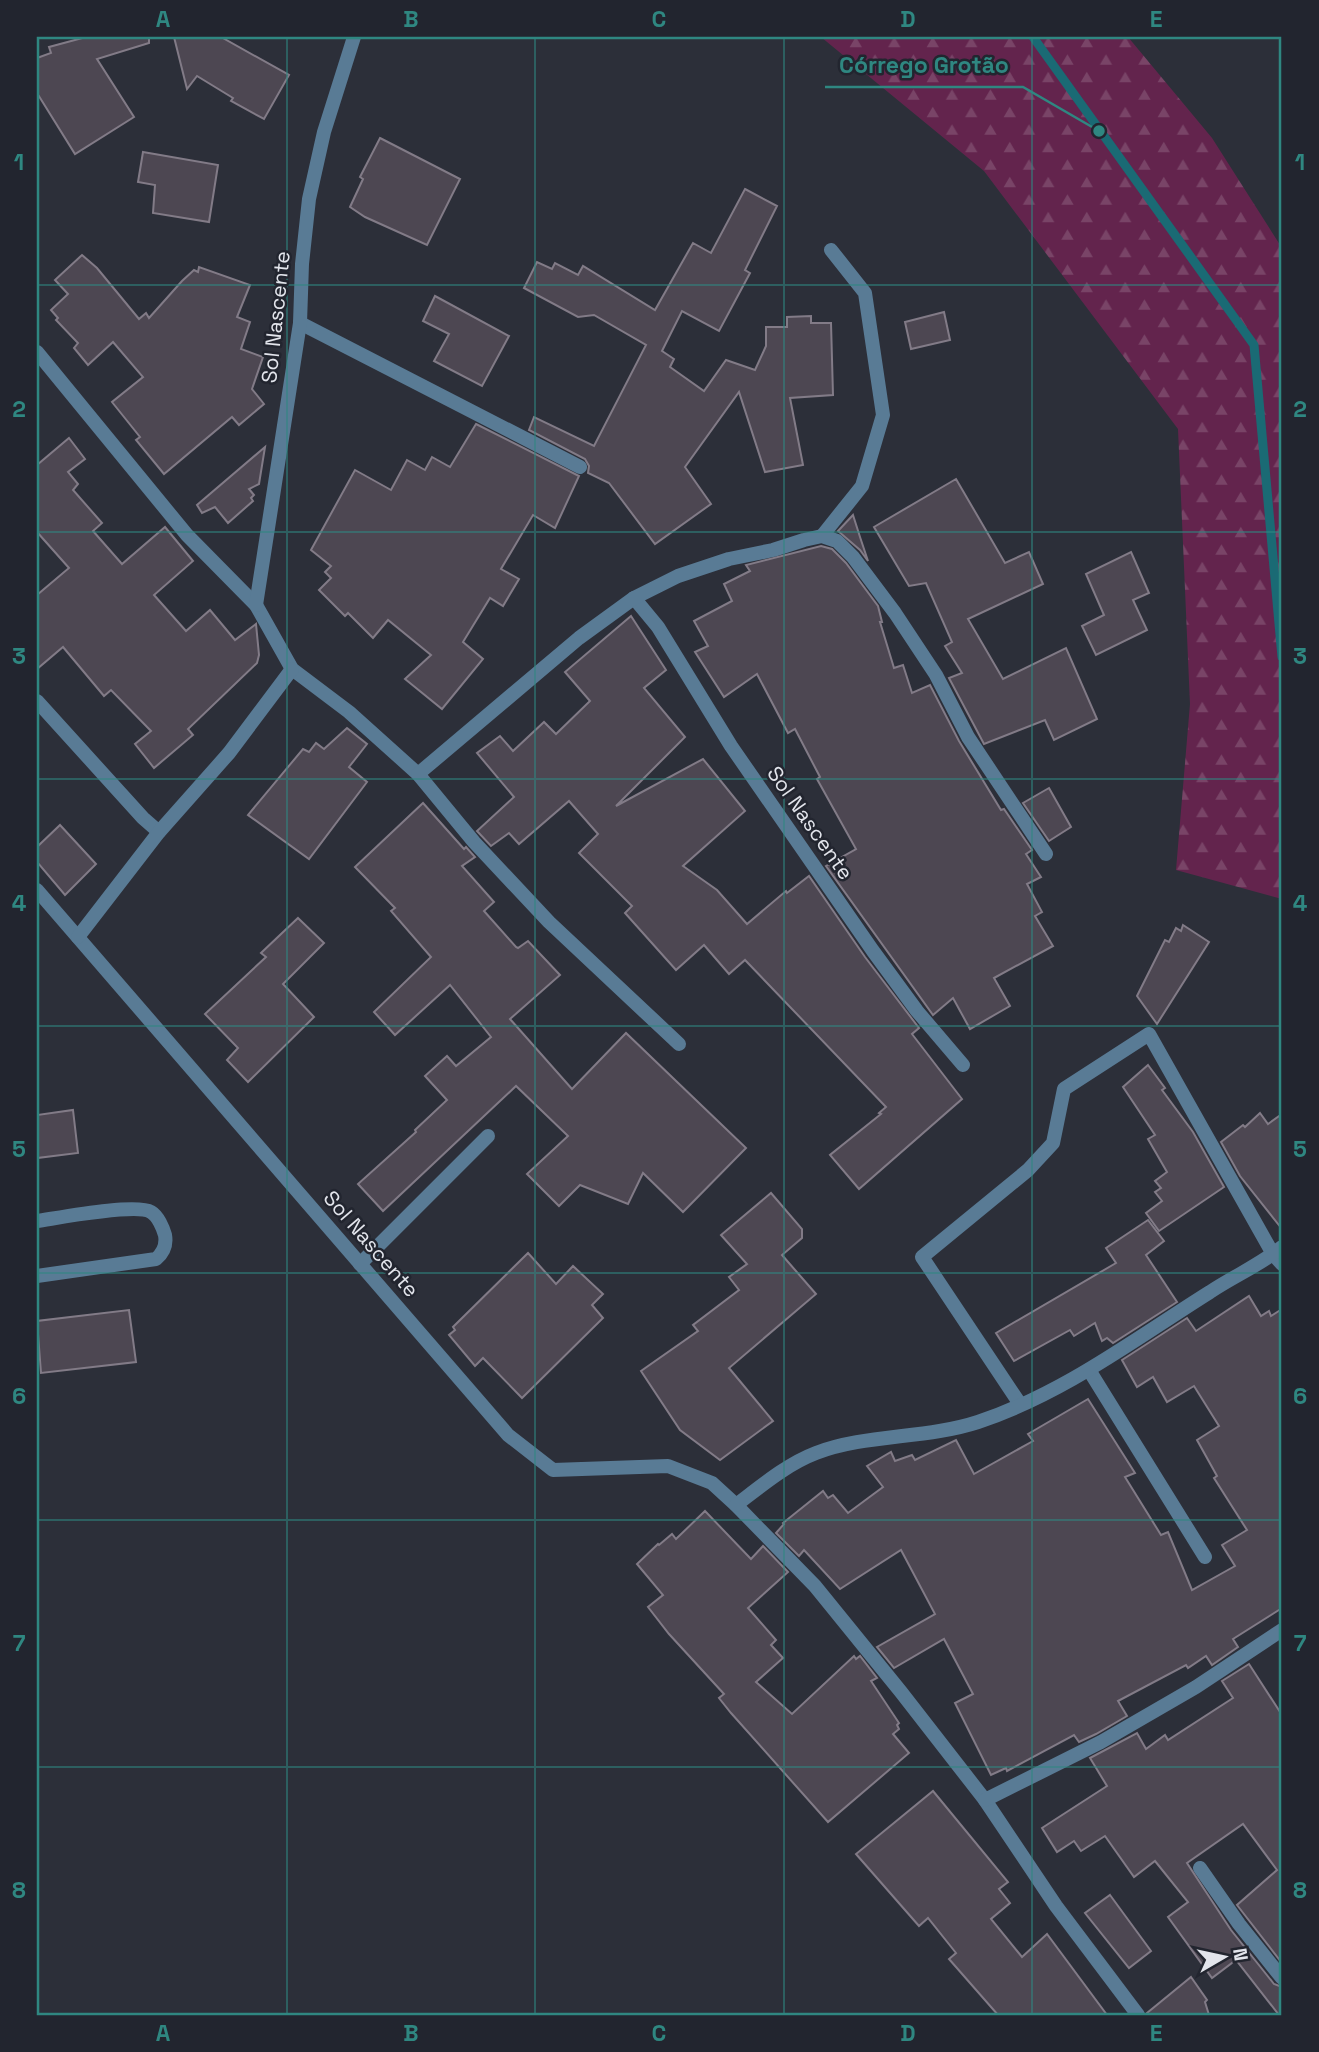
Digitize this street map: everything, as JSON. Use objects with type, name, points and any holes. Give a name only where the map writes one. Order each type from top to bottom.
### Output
[{"type":"street","name":"Sol Nascente","points":[[256,605],[300,323],[302,264],[309,199],[324,132],[354,37]]},
{"type":"street","points":[[822,536],[862,486],[883,415],[864,293],[831,250]]},
{"type":"street","points":[[300,323],[580,467]]},
{"type":"street","points":[[37,352],[187,535],[256,605],[292,670],[349,712],[418,774],[474,842],[549,922],[679,1044]]},
{"type":"street","points":[[418,774],[579,638],[634,598],[678,576],[729,559],[822,536],[837,541],[853,557],[895,613],[936,675],[968,737],[1046,854]]},
{"type":"street","name":"Sol Nascente","points":[[634,598],[658,627],[731,746],[873,951],[933,1032],[964,1065]]},
{"type":"street","points":[[78,937],[159,832],[229,753],[292,670]]},
{"type":"street","points":[[37,701],[143,818],[159,832]]},
{"type":"street","name":"Sol Nascente","points":[[37,890],[508,1435],[553,1470],[668,1466],[712,1483],[736,1505],[815,1586],[985,1800],[1056,1906],[1138,2015]]},
{"type":"street","points":[[736,1505],[800,1460],[818,1452],[976,1422],[1020,1404],[1089,1370],[1212,1290],[1279,1255],[1149,1034],[1064,1088],[1053,1143],[1028,1170],[922,1257],[1020,1404]]},
{"type":"street","points":[[360,1264],[488,1136]]},
{"type":"street","points":[[37,1221],[125,1209],[144,1210],[155,1216],[163,1231],[165,1243],[161,1255],[156,1259],[37,1276]]},
{"type":"street","points":[[1089,1370],[1205,1557]]},
{"type":"street","points":[[985,1800],[1101,1742],[1172,1701],[1282,1630]]},
{"type":"street","points":[[1200,1868],[1239,1924],[1282,1978]]},
{"type":"green space","points":[[821,37],[1128,37],[1212,138],[1282,248],[1282,899],[1176,870],[1190,704],[1178,429],[984,171]]},
{"type":"building","points":[[86,37],[149,37],[149,43],[97,59],[134,117],[75,154],[37,93],[37,58],[51,53],[49,47]]},
{"type":"building","points":[[174,37],[221,37],[289,75],[264,119],[231,101],[233,98],[197,76],[187,89]]},
{"type":"building","points":[[380,138],[460,179],[427,245],[365,217],[350,207],[363,179],[360,177]]},
{"type":"building","points":[[143,152],[218,165],[209,222],[153,213],[155,185],[138,182]]},
{"type":"building","points":[[745,189],[777,206],[745,270],[750,273],[719,331],[682,311],[662,351],[674,359],[670,367],[704,391],[726,360],[755,370],[766,346],[766,327],[787,327],[787,317],[811,316],[811,323],[831,323],[833,395],[790,398],[803,465],[765,472],[739,392],[685,467],[711,504],[655,544],[609,483],[588,473],[589,466],[585,459],[529,430],[534,417],[594,446],[646,345],[594,315],[578,317],[524,288],[537,262],[552,269],[555,263],[578,275],[583,266],[655,310],[693,243],[711,253]]},
{"type":"building","points":[[82,255],[97,268],[139,319],[146,313],[149,318],[182,281],[194,270],[198,272],[199,267],[250,285],[237,317],[250,322],[241,349],[263,357],[252,389],[264,404],[239,425],[232,417],[164,474],[136,440],[140,437],[112,402],[143,377],[113,342],[88,365],[74,348],[78,343],[56,320],[58,318],[51,310],[68,294],[55,280]]},
{"type":"building","points":[[435,296],[509,336],[482,386],[434,361],[449,334],[423,321]]},
{"type":"building","points":[[944,312],[950,340],[911,349],[905,322]]},
{"type":"building","points":[[476,424],[579,476],[555,528],[533,515],[501,569],[519,579],[503,606],[490,598],[463,642],[483,659],[442,709],[405,679],[431,655],[388,620],[373,638],[348,613],[345,616],[319,590],[331,578],[325,572],[331,566],[311,550],[355,470],[391,490],[407,460],[425,470],[432,457],[450,467]]},
{"type":"building","points":[[69,438],[85,459],[68,472],[78,484],[73,490],[102,523],[93,531],[122,564],[165,527],[193,561],[154,595],[186,631],[210,610],[235,640],[256,624],[259,655],[257,663],[188,729],[193,735],[154,768],[135,744],[151,731],[111,690],[104,696],[63,647],[37,669],[37,595],[69,568],[37,532],[37,465]]},
{"type":"building","points":[[265,447],[259,484],[249,489],[254,495],[251,498],[253,501],[228,523],[215,507],[202,513],[197,505]]},
{"type":"building","points":[[956,479],[1005,563],[1029,552],[1043,584],[968,619],[1003,679],[1066,648],[1097,719],[1054,740],[1045,720],[984,744],[949,678],[962,673],[945,646],[952,642],[926,583],[909,586],[874,527]]},
{"type":"building","points":[[853,515],[868,561],[860,550],[838,531]]},
{"type":"building","points":[[821,546],[832,549],[846,563],[878,606],[894,668],[903,665],[912,693],[930,685],[959,741],[1001,810],[1004,809],[1032,850],[1026,854],[1041,877],[1027,884],[1042,912],[1035,916],[1053,946],[994,978],[1010,1006],[970,1029],[953,998],[933,1015],[826,866],[856,849],[817,779],[820,777],[795,729],[788,733],[757,674],[724,697],[695,652],[708,646],[694,621],[732,601],[724,584],[750,571],[746,565]]},
{"type":"building","points":[[1131,552],[1149,593],[1133,600],[1147,630],[1096,655],[1082,626],[1104,615],[1086,574]]},
{"type":"building","points":[[631,616],[666,670],[644,688],[685,737],[616,806],[703,759],[745,811],[683,866],[717,890],[747,924],[786,891],[787,893],[809,876],[865,957],[919,1028],[912,1034],[962,1099],[859,1189],[830,1155],[886,1107],[745,960],[729,974],[704,945],[676,970],[625,913],[632,906],[579,853],[598,834],[569,801],[519,844],[509,833],[491,846],[477,831],[514,797],[477,753],[500,736],[513,751],[544,722],[556,734],[590,701],[565,672]]},
{"type":"building","points":[[347,728],[367,744],[349,767],[367,782],[309,859],[248,815],[303,749],[309,752],[316,743],[324,749]]},
{"type":"building","points":[[1049,788],[1071,827],[1049,841],[1023,803]]},
{"type":"building","points":[[423,803],[464,849],[466,847],[475,857],[462,866],[494,902],[484,911],[516,947],[528,941],[560,975],[510,1019],[572,1089],[626,1033],[746,1148],[683,1212],[643,1173],[628,1204],[580,1185],[559,1206],[527,1174],[568,1136],[516,1086],[383,1211],[358,1184],[447,1100],[425,1076],[447,1056],[456,1066],[491,1037],[450,985],[395,1035],[374,1012],[431,957],[391,911],[395,908],[355,867]]},
{"type":"building","points":[[60,825],[96,864],[65,895],[37,862],[37,847]]},
{"type":"building","points":[[298,918],[324,943],[283,984],[314,1017],[248,1082],[227,1060],[238,1048],[205,1014],[266,957],[261,953]]},
{"type":"building","points":[[1183,925],[1209,942],[1157,1024],[1137,996],[1165,940],[1169,942],[1176,928],[1181,931]]},
{"type":"building","points":[[1148,1065],[1165,1088],[1162,1090],[1193,1132],[1224,1187],[1159,1231],[1146,1213],[1162,1201],[1155,1192],[1161,1188],[1155,1181],[1167,1172],[1148,1139],[1155,1135],[1123,1087]]},
{"type":"building","points":[[73,1110],[78,1153],[37,1158],[37,1115]]},
{"type":"building","points":[[1260,1113],[1268,1124],[1282,1114],[1282,1229],[1240,1176],[1221,1142],[1243,1125],[1245,1127]]},
{"type":"building","points":[[771,1193],[802,1229],[802,1238],[782,1255],[816,1294],[729,1368],[773,1421],[720,1460],[680,1430],[641,1371],[698,1331],[693,1325],[739,1290],[729,1277],[747,1264],[721,1235]]},
{"type":"building","points":[[1148,1220],[1164,1241],[1146,1255],[1177,1302],[1113,1343],[1107,1338],[1102,1341],[1095,1323],[1074,1336],[1070,1330],[1014,1361],[996,1333],[1116,1263],[1106,1248]]},
{"type":"building","points":[[528,1253],[556,1284],[573,1266],[603,1294],[592,1305],[603,1318],[522,1398],[483,1358],[475,1366],[449,1335],[455,1330],[453,1327]]},
{"type":"building","points":[[1249,1296],[1261,1316],[1269,1311],[1271,1316],[1282,1309],[1282,1608],[1233,1639],[1238,1647],[1212,1665],[1206,1656],[1188,1668],[1186,1665],[1118,1701],[1127,1716],[1096,1734],[1079,1742],[1074,1735],[1007,1771],[1006,1768],[991,1775],[955,1703],[973,1694],[944,1639],[894,1668],[877,1647],[935,1614],[901,1550],[840,1589],[804,1550],[799,1556],[776,1533],[783,1523],[823,1491],[828,1498],[833,1495],[848,1513],[883,1487],[867,1466],[891,1452],[895,1461],[912,1455],[915,1460],[956,1440],[974,1474],[1033,1441],[1028,1434],[1088,1399],[1135,1473],[1125,1477],[1161,1535],[1168,1532],[1192,1590],[1235,1566],[1222,1545],[1247,1530],[1214,1478],[1217,1476],[1197,1440],[1219,1426],[1194,1386],[1167,1402],[1153,1377],[1137,1387],[1122,1360],[1187,1318],[1196,1331]]},
{"type":"building","points":[[129,1310],[136,1362],[41,1373],[37,1321]]},
{"type":"building","points":[[705,1511],[751,1559],[763,1546],[788,1572],[748,1608],[776,1640],[771,1645],[783,1658],[756,1682],[792,1714],[854,1656],[856,1659],[860,1656],[877,1678],[871,1681],[899,1723],[899,1729],[893,1734],[909,1753],[828,1822],[731,1713],[719,1698],[724,1694],[648,1607],[663,1595],[637,1564],[672,1534],[676,1539]]},
{"type":"building","points":[[1249,1664],[1282,1715],[1282,1963],[1237,1905],[1277,1870],[1243,1824],[1187,1863],[1231,1930],[1274,1984],[1282,1987],[1282,2015],[1279,2015],[1236,1960],[1212,1978],[1168,1917],[1188,1902],[1155,1861],[1134,1877],[1105,1836],[1081,1851],[1074,1841],[1057,1852],[1042,1828],[1107,1786],[1090,1758],[1137,1733],[1146,1749],[1165,1735],[1168,1740],[1233,1698],[1222,1681]]},
{"type":"building","points":[[933,1791],[1008,1882],[999,1889],[1010,1903],[991,1919],[1022,1957],[1047,1934],[1107,2015],[998,2015],[949,1959],[956,1953],[928,1918],[919,1926],[856,1854]]},
{"type":"building","points":[[1110,1895],[1151,1951],[1129,1968],[1085,1913]]},
{"type":"building","points":[[1191,1977],[1207,2000],[1205,2002],[1209,2015],[1147,2015],[1147,2013]]},
{"type":"waterway","points":[[1033,37],[1254,345],[1282,657]]},
{"type":"place","name":"Córrego Grotão","points":[[1099,131]]}]
